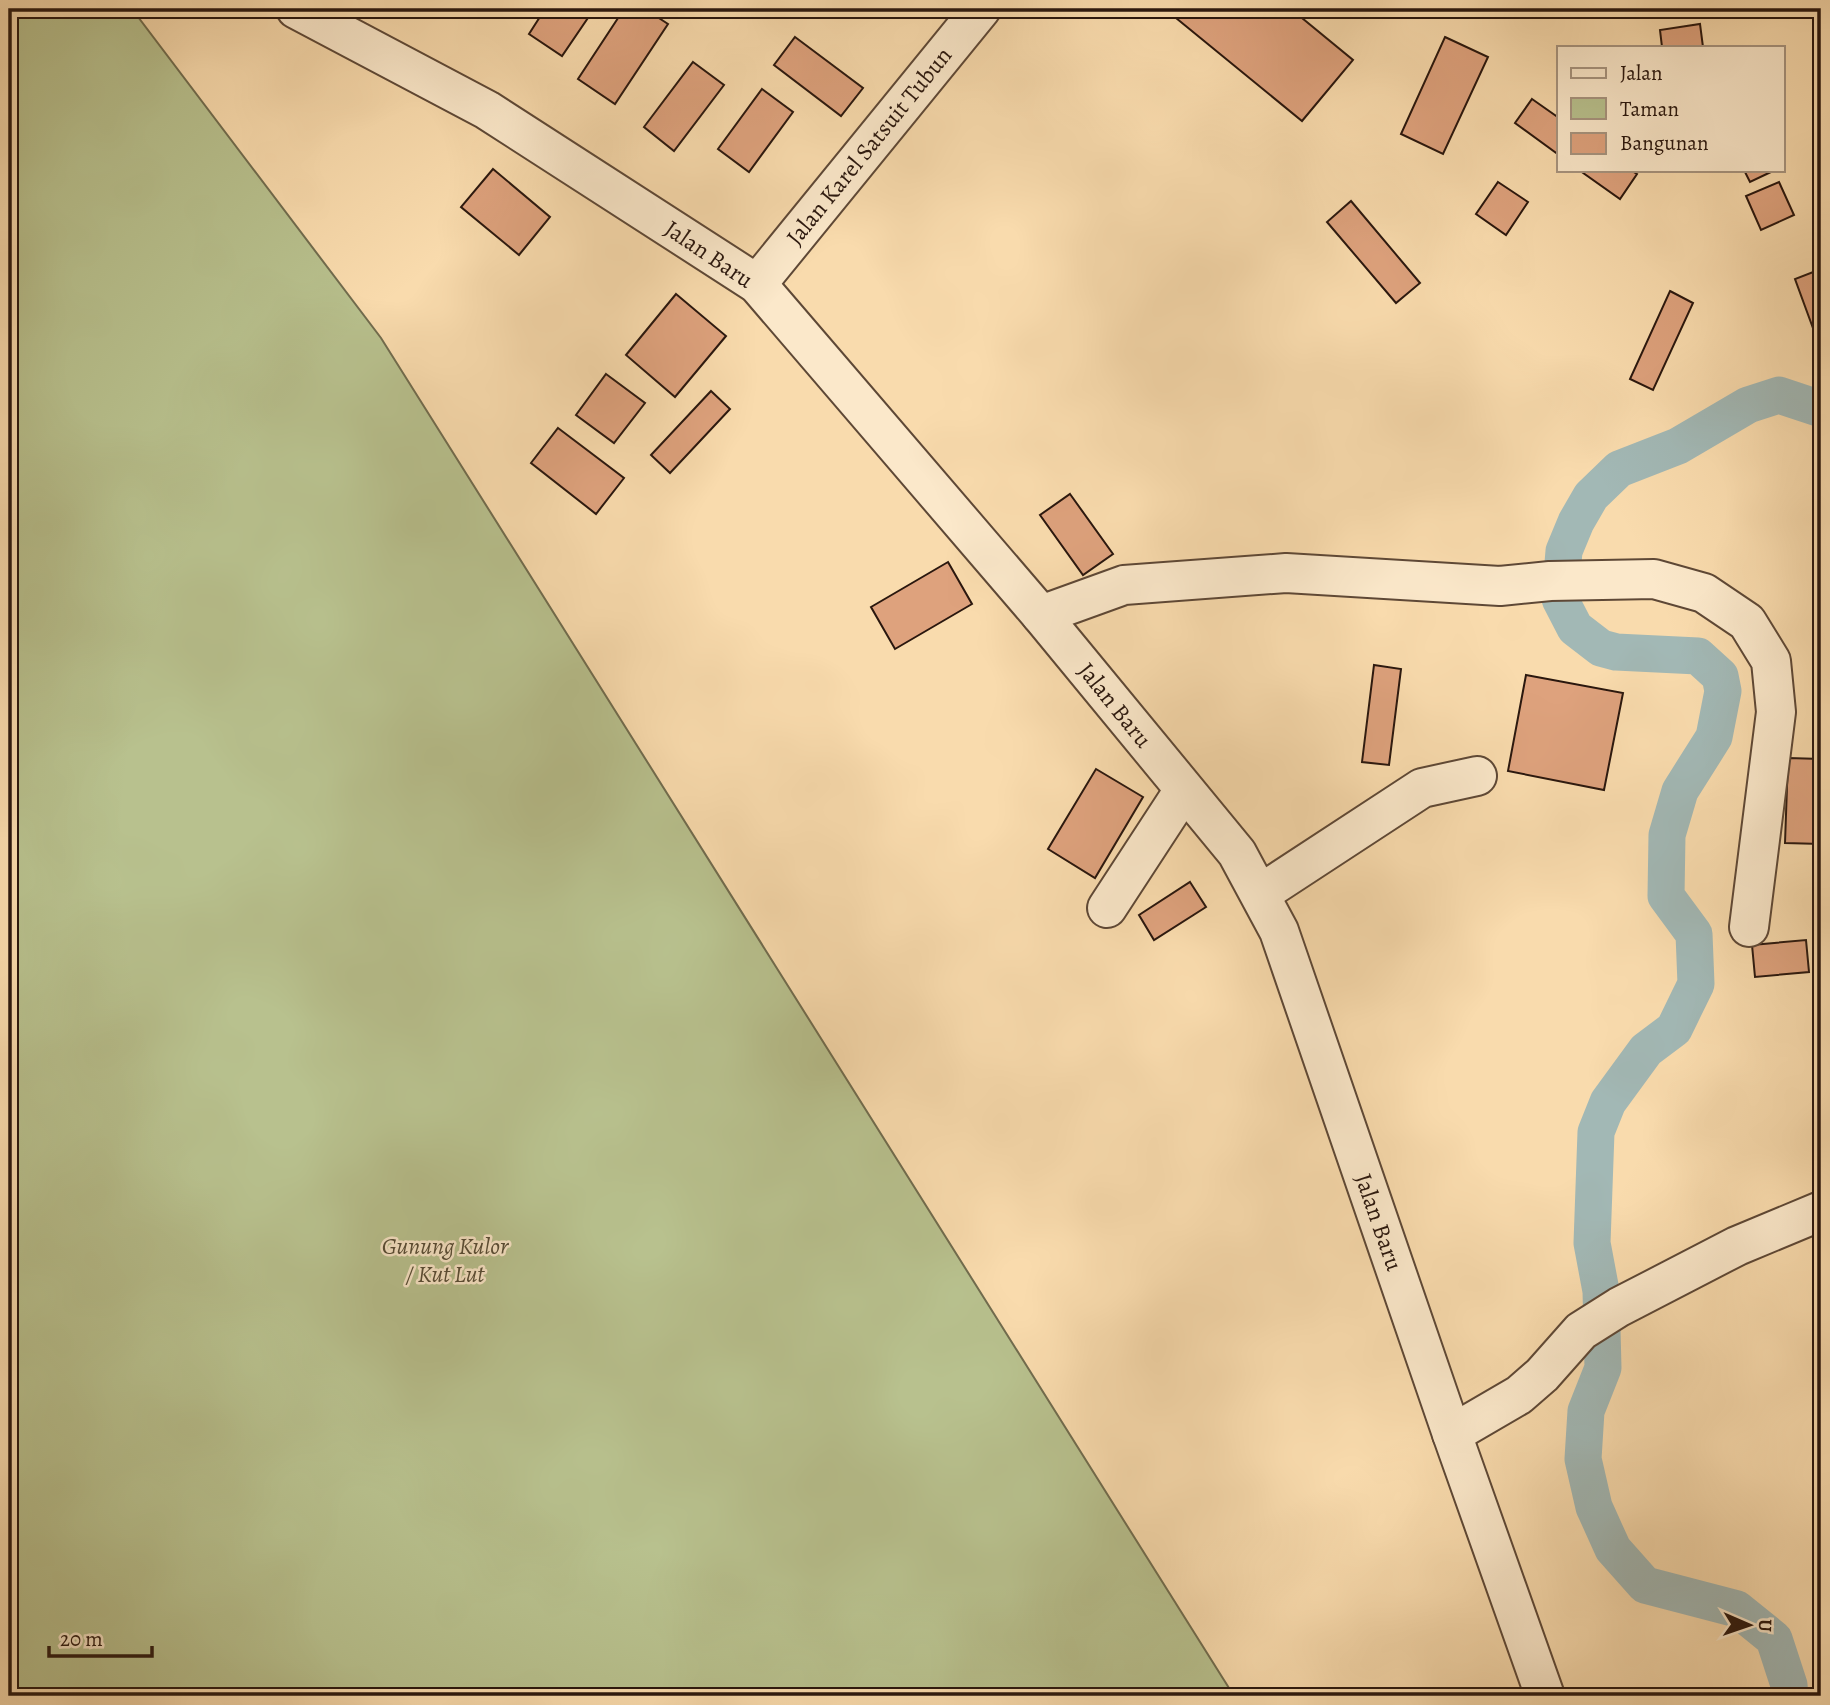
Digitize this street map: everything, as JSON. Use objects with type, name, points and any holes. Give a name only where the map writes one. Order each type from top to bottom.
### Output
[{"type":"street","name":"Jalan Baru","points":[[296,9],[487,110],[757,284],[1041,615],[1237,853],[1279,931],[1545,1696]]},
{"type":"street","name":"Jalan Karel Satsuit Tubun","points":[[757,284],[981,9]]},
{"type":"street","points":[[1041,615],[1124,585],[1286,573],[1500,586],[1550,581],[1654,579],[1704,593],[1747,622],[1770,661],[1776,712],[1749,927]]},
{"type":"street","points":[[1260,894],[1422,788],[1477,776]]},
{"type":"street","points":[[1107,908],[1184,790]]},
{"type":"street","points":[[1452,1434],[1519,1395],[1542,1375],[1581,1331],[1619,1307],[1737,1246],[1821,1211]]},
{"type":"green space","name":"Gunung Kulor / Kut Lut","points":[[9,9],[132,9],[381,338],[1234,1696],[9,1696]]},
{"type":"building","points":[[545,9],[594,9],[562,56],[529,34]]},
{"type":"building","points":[[624,9],[645,9],[668,24],[615,104],[578,79]]},
{"type":"building","points":[[1165,9],[1291,9],[1353,60],[1302,121]]},
{"type":"building","points":[[1700,24],[1703,46],[1662,46],[1660,30]]},
{"type":"building","points":[[795,37],[863,88],[841,116],[774,65]]},
{"type":"building","points":[[1445,37],[1488,57],[1443,154],[1401,134]]},
{"type":"building","points":[[693,62],[724,85],[674,151],[644,127]]},
{"type":"building","points":[[762,89],[793,112],[749,172],[718,149]]},
{"type":"building","points":[[1532,99],[1557,117],[1557,154],[1515,123]]},
{"type":"building","points":[[493,169],[550,217],[519,255],[461,207]]},
{"type":"building","points":[[1582,172],[1637,174],[1620,199]]},
{"type":"building","points":[[1745,172],[1771,172],[1750,182]]},
{"type":"building","points":[[1498,182],[1528,202],[1506,235],[1476,214]]},
{"type":"building","points":[[1779,182],[1794,215],[1761,230],[1746,196]]},
{"type":"building","points":[[1351,201],[1420,283],[1396,303],[1327,222]]},
{"type":"building","points":[[1821,269],[1821,350],[1795,279]]},
{"type":"building","points":[[1670,291],[1693,303],[1653,390],[1630,379]]},
{"type":"building","points":[[676,294],[726,336],[675,397],[626,355]]},
{"type":"building","points":[[606,374],[645,403],[614,443],[576,415]]},
{"type":"building","points":[[711,391],[730,409],[670,473],[651,455]]},
{"type":"building","points":[[558,428],[624,478],[596,514],[531,463]]},
{"type":"building","points":[[1070,494],[1113,554],[1083,575],[1040,515]]},
{"type":"building","points":[[948,562],[972,604],[895,649],[871,607]]},
{"type":"building","points":[[1374,665],[1401,669],[1389,765],[1362,762]]},
{"type":"building","points":[[1526,675],[1623,693],[1604,790],[1508,771]]},
{"type":"building","points":[[1788,758],[1821,759],[1821,844],[1785,843]]},
{"type":"building","points":[[1096,769],[1143,797],[1095,878],[1048,849]]},
{"type":"building","points":[[1190,882],[1206,907],[1154,940],[1139,915]]},
{"type":"building","points":[[1806,940],[1809,972],[1755,977],[1752,945]]},
{"type":"waterway","points":[[1790,1696],[1774,1639],[1737,1609],[1645,1585],[1613,1549],[1594,1507],[1583,1459],[1586,1411],[1603,1368],[1601,1291],[1592,1243],[1596,1132],[1608,1102],[1646,1050],[1674,1029],[1696,984],[1694,934],[1666,896],[1667,835],[1680,791],[1714,737],[1723,691],[1720,676],[1698,656],[1616,652],[1601,648],[1575,628],[1560,599],[1564,551],[1576,522],[1591,496],[1619,469],[1678,446],[1748,405],[1779,395],[1821,409]]}]
